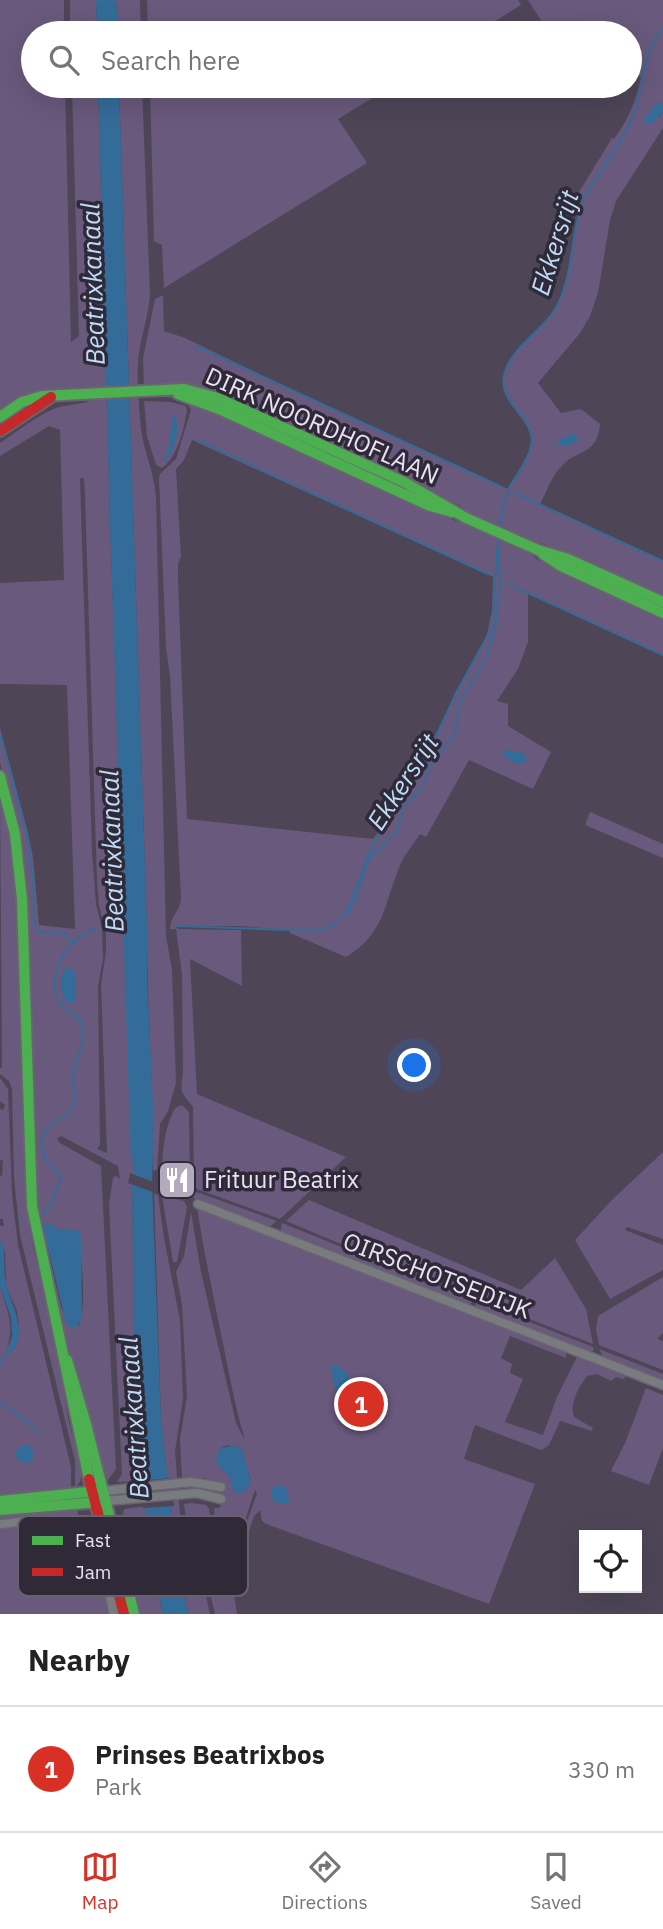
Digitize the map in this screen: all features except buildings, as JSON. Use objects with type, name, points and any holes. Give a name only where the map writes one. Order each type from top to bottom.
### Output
[{"type":"street","name":"DIRK NOORDHOFLAAN","points":[[0,417],[22,402],[42,396],[168,390],[219,408],[430,506],[456,512],[533,548],[568,559],[663,602]]},
{"type":"street","name":"DIRK NOORDHOFLAAN","points":[[0,431],[51,397]]},
{"type":"street","name":"DIRK NOORDHOFLAAN","points":[[533,548],[562,566],[663,613]]},
{"type":"street","points":[[0,776],[15,834],[22,899],[31,1206],[37,1246],[62,1348],[70,1400],[105,1516]]},
{"type":"street","name":"OIRSCHOTSEDIJK","points":[[198,1204],[663,1385]]},
{"type":"street","points":[[0,1510],[99,1497],[123,1489],[191,1482],[221,1487]]},
{"type":"street","points":[[0,1501],[99,1497],[124,1500],[192,1494],[205,1494],[221,1499]]},
{"type":"street","points":[[99,1497],[103,1516]]},
{"type":"street","points":[[0,1524],[18,1523]]},
{"type":"street","points":[[109,1596],[114,1614]]},
{"type":"street","points":[[120,1596],[124,1614]]},
{"type":"street","points":[[129,1596],[134,1614]]},
{"type":"shaded area","points":[[0,0],[64,0],[64,21],[21,21],[21,98],[65,98],[71,342],[79,336],[72,98],[98,98],[110,521],[134,1162],[134,1320],[144,1481],[117,1482],[122,1474],[109,1204],[113,1178],[116,1176],[120,1179],[118,1166],[61,1136],[57,1139],[101,1166],[116,1469],[108,1480],[104,1476],[58,1317],[36,1216],[12,804],[0,763],[0,728],[33,857],[39,925],[75,929],[67,685],[0,684],[0,583],[64,580],[60,430],[49,426],[0,456],[0,443],[49,411],[97,397],[88,387],[80,387],[27,397],[0,410]],"holes":[[[80,478],[84,478],[97,880],[99,905],[106,934],[101,985],[107,1153],[97,1149],[100,1145],[98,987],[103,958],[92,852]],[[50,1226],[57,1229],[75,1229],[78,1237],[83,1292],[79,1325],[62,1310],[48,1254]]]},
{"type":"shaded area","points":[[70,0],[96,0],[97,21],[70,21]]},
{"type":"shaded area","points":[[116,0],[140,0],[141,21],[117,21]]},
{"type":"shaded area","points":[[147,0],[518,0],[521,5],[495,21],[148,21]]},
{"type":"shaded area","points":[[528,0],[663,0],[663,104],[659,103],[658,118],[663,112],[663,128],[616,201],[610,220],[598,293],[590,316],[580,333],[538,383],[561,413],[581,409],[600,424],[595,442],[560,468],[540,504],[663,561],[663,600],[555,552],[543,544],[530,542],[527,549],[540,561],[551,563],[663,616],[663,655],[528,593],[528,642],[518,669],[497,701],[508,704],[508,726],[551,752],[533,789],[469,760],[426,837],[420,834],[403,859],[376,929],[359,948],[346,957],[290,933],[289,930],[240,926],[176,926],[178,929],[241,930],[242,986],[190,959],[197,1094],[346,1157],[280,1219],[194,1188],[193,1107],[182,1089],[182,974],[176,929],[170,929],[181,898],[159,478],[176,459],[191,410],[180,400],[153,397],[153,394],[181,398],[439,511],[442,516],[459,522],[469,515],[456,503],[444,501],[220,397],[144,387],[143,358],[155,299],[163,295],[164,331],[185,338],[508,489],[526,457],[530,437],[528,428],[504,389],[505,369],[516,351],[547,319],[559,299],[572,255],[582,196],[579,192],[623,125],[635,98],[642,98],[642,21],[541,21]],"holes":[[[192,440],[493,577],[492,610],[486,639],[456,692],[408,792],[373,839],[187,819],[178,579],[181,557],[176,469],[184,460]]]},
{"type":"shaded area","points":[[119,98],[142,98],[150,294],[139,353],[138,381],[141,429],[156,497],[166,936],[172,970],[176,1083],[168,1111],[160,1124],[157,1170],[153,1170]]},
{"type":"shaded area","points":[[150,98],[372,98],[338,119],[367,163],[164,288],[162,245],[154,241]]},
{"type":"shaded area","points":[[144,401],[171,402],[186,406],[179,442],[172,457],[162,468],[156,465],[147,436]]},
{"type":"shaded area","points":[[0,791],[9,825],[17,888],[28,1214],[33,1247],[58,1351],[68,1418],[82,1473],[75,1488],[75,1461],[20,1235],[14,1178],[12,1089],[9,1081],[0,1074]]},
{"type":"shaded area","points":[[590,812],[663,844],[663,858],[585,825]]},
{"type":"shaded area","points":[[0,1078],[8,1089],[12,1194],[18,1245],[71,1467],[71,1489],[0,1498],[0,1287],[10,1324],[7,1348],[19,1325],[17,1311],[6,1286],[5,1253],[0,1240],[0,1226],[4,1226],[3,1219],[0,1219],[0,1175],[2,1177],[3,1159],[0,1161],[0,1109],[3,1110],[5,1105],[0,1101]]},
{"type":"shaded area","points":[[182,1105],[189,1112],[190,1177],[172,1171],[171,1187],[162,1188],[167,1127],[175,1108]]},
{"type":"shaded area","points":[[663,1152],[663,1239],[627,1227],[625,1230],[663,1245],[663,1270],[610,1299],[575,1240],[612,1200]]},
{"type":"shaded area","points":[[194,1191],[277,1221],[268,1228],[196,1201],[193,1197]]},
{"type":"shaded area","points":[[154,1194],[158,1195],[180,1320],[183,1399],[175,1451],[180,1516],[172,1516],[161,1419]]},
{"type":"shaded area","points":[[162,1196],[184,1201],[187,1207],[177,1262],[173,1262]]},
{"type":"shaded area","points":[[309,1200],[521,1290],[555,1258],[586,1309],[593,1344],[286,1221]]},
{"type":"shaded area","points":[[197,1207],[566,1350],[566,1358],[510,1336],[501,1358],[512,1364],[510,1373],[523,1379],[505,1422],[543,1435],[557,1397],[578,1355],[627,1374],[624,1379],[616,1377],[611,1381],[597,1374],[587,1376],[576,1395],[573,1412],[574,1417],[593,1428],[592,1431],[560,1421],[549,1445],[541,1450],[475,1425],[464,1459],[535,1484],[489,1604],[266,1524],[262,1521],[260,1510],[254,1516],[248,1534],[248,1517],[257,1494],[255,1490],[246,1516],[215,1516],[215,1508],[220,1508],[221,1505],[194,1498],[193,1485],[222,1486],[204,1478],[182,1478],[180,1439],[187,1396],[182,1305],[176,1272],[184,1256],[191,1212],[201,1272],[236,1423],[245,1440],[231,1385]],"holes":[[[228,1445],[241,1448],[251,1480],[242,1492],[235,1492],[229,1476],[217,1463],[219,1449]]]},
{"type":"shaded area","points":[[282,1223],[473,1300],[469,1306],[280,1232]]},
{"type":"shaded area","points":[[663,1277],[663,1333],[657,1339],[663,1341],[663,1370],[599,1345],[596,1329],[598,1316]]},
{"type":"shaded area","points":[[476,1301],[593,1347],[594,1350],[589,1353],[475,1308]]},
{"type":"shaded area","points":[[599,1349],[663,1374],[663,1381],[604,1358]]},
{"type":"shaded area","points":[[646,1388],[663,1395],[663,1448],[649,1485],[611,1471]]},
{"type":"shaded area","points":[[184,1504],[206,1505],[210,1516],[186,1516]]},
{"type":"shaded area","points":[[147,1506],[148,1516],[122,1516],[124,1509]]},
{"type":"shaded area","points":[[77,1509],[78,1516],[18,1516],[18,1521],[0,1521],[0,1515]]},
{"type":"shaded area","points":[[18,1525],[18,1596],[107,1596],[112,1614],[0,1614],[0,1527]]},
{"type":"shaded area","points":[[134,1596],[159,1596],[163,1614],[138,1614]]},
{"type":"shaded area","points":[[185,1596],[206,1596],[210,1614],[188,1614]]},
{"type":"shaded area","points":[[211,1596],[234,1596],[237,1614],[215,1614]]},
{"type":"water","points":[[96,0],[116,0],[117,21],[97,21]]},
{"type":"water","points":[[98,98],[119,98],[154,1126],[152,1183],[161,1419],[172,1516],[146,1516],[140,1454],[133,1292],[134,1163],[131,1162]]},
{"type":"water","points":[[659,103],[663,104],[663,112],[652,123],[645,124],[644,121],[652,108]]},
{"type":"water","points":[[175,414],[176,438],[166,461],[164,460],[169,447],[172,417]]},
{"type":"water","points":[[575,433],[578,439],[574,443],[565,446],[557,444],[560,439]]},
{"type":"water","points":[[505,750],[523,753],[526,761],[522,764],[512,762],[502,753]]},
{"type":"water","points":[[68,967],[75,973],[76,1001],[72,1004],[65,1000],[61,987],[62,974]]},
{"type":"water","points":[[50,1223],[57,1229],[75,1229],[81,1235],[82,1319],[76,1327],[70,1327],[66,1323],[43,1226]]},
{"type":"water","points":[[0,1240],[7,1287],[19,1325],[17,1344],[11,1353],[8,1353],[12,1336],[11,1317],[0,1287]]},
{"type":"water","points":[[332,1365],[344,1370],[350,1380],[353,1406],[349,1409],[344,1409],[339,1400],[330,1367]]},
{"type":"water","points":[[25,1445],[33,1450],[34,1454],[29,1462],[25,1463],[17,1458],[16,1454],[21,1446]]},
{"type":"water","points":[[233,1445],[242,1449],[251,1481],[246,1490],[239,1493],[233,1491],[228,1475],[216,1460],[219,1449]]},
{"type":"water","points":[[284,1486],[287,1489],[289,1503],[278,1503],[273,1499],[271,1489]]},
{"type":"water","points":[[160,1596],[185,1596],[188,1614],[163,1614]]},
{"type":"pier","points":[[130,1173],[156,1183],[158,1194],[128,1183]]},
{"type":"pier","points":[[170,1478],[174,1506],[143,1508],[140,1481]]},
{"type":"waterway","name":"Ekkersrijt","points":[[642,81],[650,49],[663,29]]},
{"type":"waterway","name":"Ekkersrijt","points":[[500,526],[506,494],[525,462],[532,439],[524,418],[505,392],[503,384],[507,366],[558,304],[567,280],[582,201],[628,126],[638,98]]},
{"type":"waterway","points":[[196,346],[502,487]]},
{"type":"waterway","points":[[197,440],[488,574]]},
{"type":"waterway","points":[[515,493],[663,561]]},
{"type":"waterway","name":"Ekkersrijt","points":[[176,926],[316,931],[332,926],[348,912],[354,903],[369,859],[396,833],[404,805],[422,789],[431,765],[455,734],[460,701],[486,659],[495,630],[500,584],[498,539]]},
{"type":"waterway","name":"Ekkersrijt","points":[[433,744],[456,693],[489,633],[497,549]]},
{"type":"waterway","points":[[508,584],[663,655]]},
{"type":"waterway","points":[[0,734],[27,834],[33,878],[35,927],[39,932],[65,934],[74,943]]},
{"type":"waterway","name":"Ekkersrijt","points":[[346,914],[372,846],[409,793],[431,749]]},
{"type":"waterway","name":"Ekkersrijt","points":[[40,1217],[51,1204],[61,1177],[45,1158],[41,1140],[49,1125],[68,1114],[72,1108],[75,1101],[73,1073],[82,1045],[82,1023],[58,1000],[55,990],[57,968],[69,948],[95,929]]},
{"type":"waterway","name":"Ekkersrijt","points":[[0,1364],[9,1350]]},
{"type":"waterway","points":[[0,1402],[41,1435]]},
{"type":"traffic: fast","points":[[0,417],[22,402],[42,396],[184,389],[218,398],[404,482],[466,518],[538,550],[568,559],[663,602]]},
{"type":"traffic: fast","points":[[178,394],[219,409],[430,506],[452,512]]},
{"type":"traffic: fast","points":[[543,554],[561,566],[663,613]]},
{"type":"traffic: fast","points":[[0,776],[15,834],[22,899],[32,1206],[89,1479]]},
{"type":"traffic: fast","points":[[67,1360],[109,1516]]},
{"type":"traffic: fast","points":[[0,1501],[98,1491]]},
{"type":"traffic: fast","points":[[0,1510],[99,1502]]},
{"type":"traffic: fast","points":[[129,1596],[134,1614]]},
{"type":"traffic: jam","points":[[0,431],[51,397]]},
{"type":"traffic: jam","points":[[89,1479],[99,1516]]},
{"type":"traffic: jam","points":[[119,1596],[124,1614]]},
{"type":"place","name":"Frituur Beatrix","points":[[177,1180]]},
{"type":"place","name":"Prinses Beatrixbos","points":[[361,1404]]},
{"type":"water label","name":"Beatrixkanaal","points":[[93,284]]},
{"type":"water label","name":"Beatrixkanaal","points":[[112,851]]},
{"type":"water label","name":"Beatrixkanaal","points":[[134,1418]]}]
